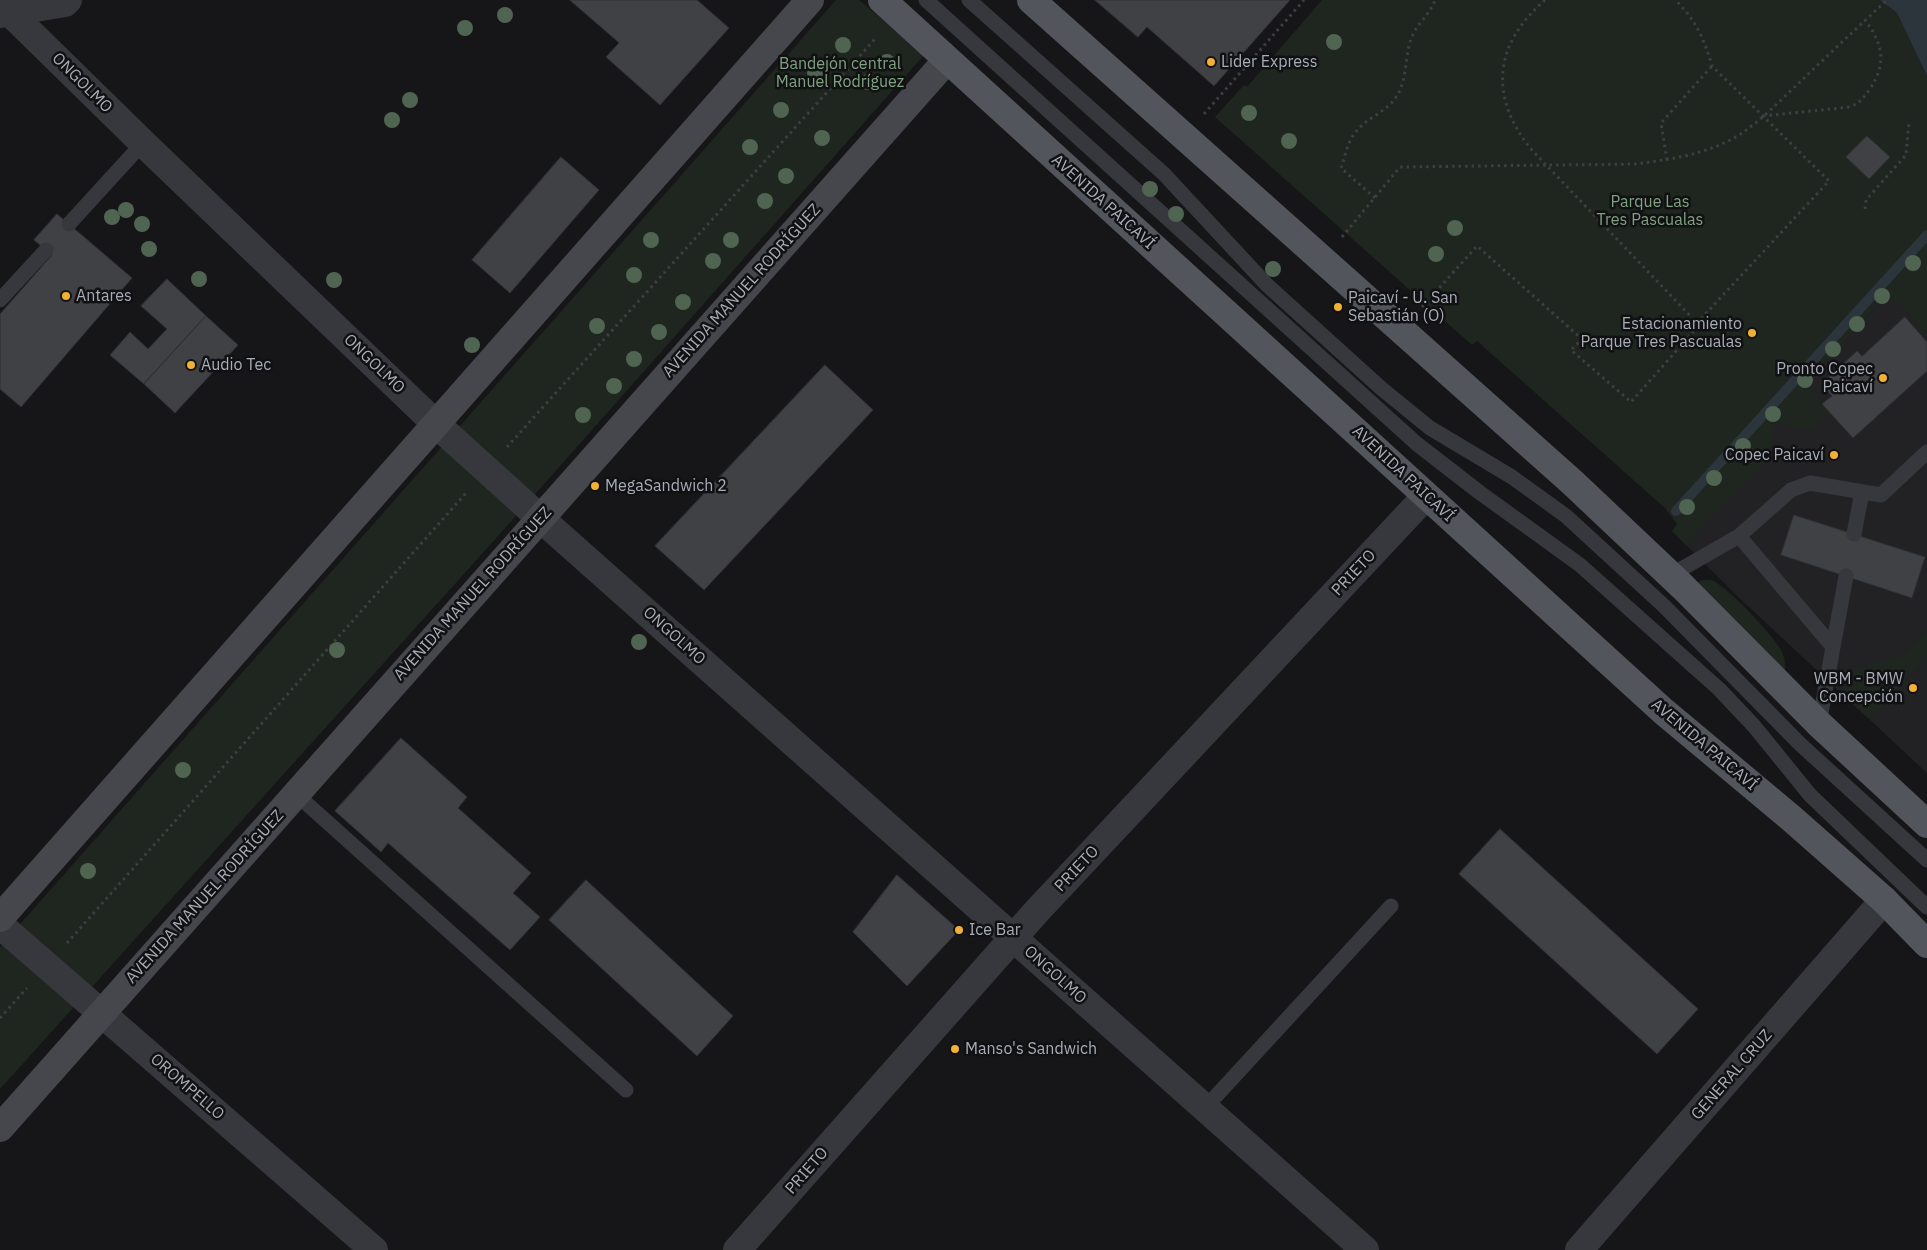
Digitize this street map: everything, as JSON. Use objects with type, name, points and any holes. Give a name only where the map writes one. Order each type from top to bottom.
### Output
[{"type":"main road","points":[[0,918],[810,0]]},
{"type":"main road","name":"AVENIDA PAICAVÍ","points":[[882,0],[1663,711],[1765,795],[1884,900],[1927,944]]},
{"type":"main road","points":[[1031,0],[1486,406],[1671,575],[1819,724],[1927,824]]},
{"type":"main road","name":"AVENIDA MANUEL RODRÍGUEZ","points":[[0,1128],[947,60]]},
{"type":"street","points":[[3,9],[65,3],[68,0]]},
{"type":"street","name":"ONGOLMO","points":[[3,9],[436,424],[1365,1250]]},
{"type":"street","name":"PRIETO","points":[[737,1250],[1013,938],[1426,496]]},
{"type":"street","name":"GENERAL CRUZ","points":[[1579,1250],[1884,900]]},
{"type":"street","name":"OROMPELLO","points":[[0,925],[374,1250]]},
{"type":"lane","points":[[926,0],[1417,444],[1479,492],[1580,565],[1719,689],[1754,726],[1810,795],[1927,907]]},
{"type":"lane","points":[[969,0],[1171,180],[1267,285],[1388,393],[1430,428],[1512,477],[1566,516],[1664,606],[1800,744],[1927,860]]},
{"type":"lane","points":[[69,224],[142,144]]},
{"type":"lane","points":[[0,300],[46,250]]},
{"type":"lane","points":[[1671,575],[1739,536],[1791,490],[1810,483],[1881,495],[1927,452]]},
{"type":"lane","points":[[1854,534],[1862,492]]},
{"type":"lane","points":[[1739,536],[1833,647]]},
{"type":"lane","points":[[1819,724],[1846,576]]},
{"type":"lane","points":[[296,794],[626,1090]]},
{"type":"lane","points":[[1205,1108],[1392,906]]},
{"type":"path","points":[[1201,118],[1304,0]]},
{"type":"path","points":[[1374,198],[1341,168],[1355,133],[1369,120],[1388,107],[1400,90],[1406,55],[1412,36],[1435,0]]},
{"type":"path","points":[[1545,0],[1523,22],[1512,38],[1505,58],[1503,76],[1504,97],[1509,117],[1519,134],[1545,165],[1697,323]]},
{"type":"path","points":[[1418,311],[1477,246],[1582,338],[1571,350],[1631,402],[1693,332],[1697,323],[1829,181],[1712,66],[1706,43],[1696,24],[1676,0]]},
{"type":"path","points":[[1346,231],[1400,168],[1635,164],[1668,160],[1698,153],[1725,143],[1763,116],[1886,0]]},
{"type":"path","points":[[1763,116],[1850,108],[1860,104],[1876,80],[1882,55],[1874,31],[1865,20]]},
{"type":"path","points":[[0,1018],[487,470],[875,39]]},
{"type":"path","points":[[1668,160],[1661,123],[1712,66]]},
{"type":"path","points":[[1865,209],[1866,200],[1906,155],[1910,121]]},
{"type":"shaded area","points":[[1880,0],[1927,0],[1927,76],[1897,13]]},
{"type":"shaded area","name":"Copec Paicaví","points":[[1927,250],[1927,773],[1733,592],[1672,531]]},
{"type":"green space","name":"Bandejón central Manuel Rodríguez","points":[[836,0],[859,0],[924,55],[498,536],[0,1089],[0,947]]},
{"type":"green space","name":"Parque Las Tres Pascualas","points":[[1322,0],[1880,0],[1897,13],[1927,76],[1927,333],[1887,294],[1805,385],[1830,412],[1811,429],[1775,423],[1767,461],[1686,545],[1672,531],[1677,524],[1665,508],[1477,341],[1472,345],[1215,117],[1244,85],[1247,87]]},
{"type":"green space","points":[[1703,580],[1711,580],[1718,583],[1750,612],[1771,636],[1782,652],[1785,666],[1783,679],[1690,585]]},
{"type":"green space","points":[[1927,631],[1927,656],[1869,719],[1844,696],[1847,672],[1903,656]]},
{"type":"building","points":[[570,0],[697,0],[729,28],[660,105],[606,57],[619,43]]},
{"type":"building","name":"Lider Express","points":[[1095,0],[1290,0],[1214,86],[1147,27],[1138,37]]},
{"type":"building","points":[[1867,136],[1890,157],[1869,179],[1846,157]]},
{"type":"building","points":[[561,157],[599,190],[510,293],[472,260]]},
{"type":"building","name":"Antares","points":[[57,214],[132,278],[21,407],[0,389],[0,314],[52,255],[34,240]]},
{"type":"building","points":[[167,279],[206,316],[144,384],[110,355],[130,332],[148,349],[167,329],[141,306]]},
{"type":"building","name":"Audio Tec","points":[[206,316],[238,345],[175,413],[144,384]]},
{"type":"building","points":[[1905,317],[1927,342],[1927,371],[1853,438],[1822,404],[1832,396],[1821,384],[1857,351],[1862,356]]},
{"type":"building","points":[[825,365],[873,410],[704,590],[655,546]]},
{"type":"building","points":[[1794,515],[1925,557],[1912,598],[1781,555]]},
{"type":"building","points":[[401,738],[467,797],[458,808],[531,873],[513,893],[540,917],[510,950],[388,843],[381,852],[335,811]]},
{"type":"building","points":[[1500,829],[1698,1009],[1657,1054],[1459,874]]},
{"type":"building","points":[[897,875],[959,930],[907,986],[853,932]]},
{"type":"building","points":[[586,880],[733,1016],[697,1056],[549,920]]},
{"type":"waterway","points":[[1676,511],[1927,235]]},
{"type":"place","name":"Lider Express","points":[[1211,62]]},
{"type":"place","name":"Antares","points":[[66,296]]},
{"type":"place","name":"Paicaví - U. San Sebastián (O)","points":[[1338,307]]},
{"type":"place","name":"Estacionamiento Parque Tres Pascualas","points":[[1752,333]]},
{"type":"place","name":"Audio Tec","points":[[191,365]]},
{"type":"place","name":"Pronto Copec Paicaví","points":[[1883,378]]},
{"type":"place","name":"Copec Paicaví","points":[[1834,455]]},
{"type":"place","name":"MegaSandwich 2","points":[[595,486]]},
{"type":"place","name":"WBM - BMW Concepción","points":[[1913,688]]},
{"type":"place","name":"Ice Bar","points":[[959,930]]},
{"type":"place","name":"Manso's Sandwich","points":[[955,1049]]}]
